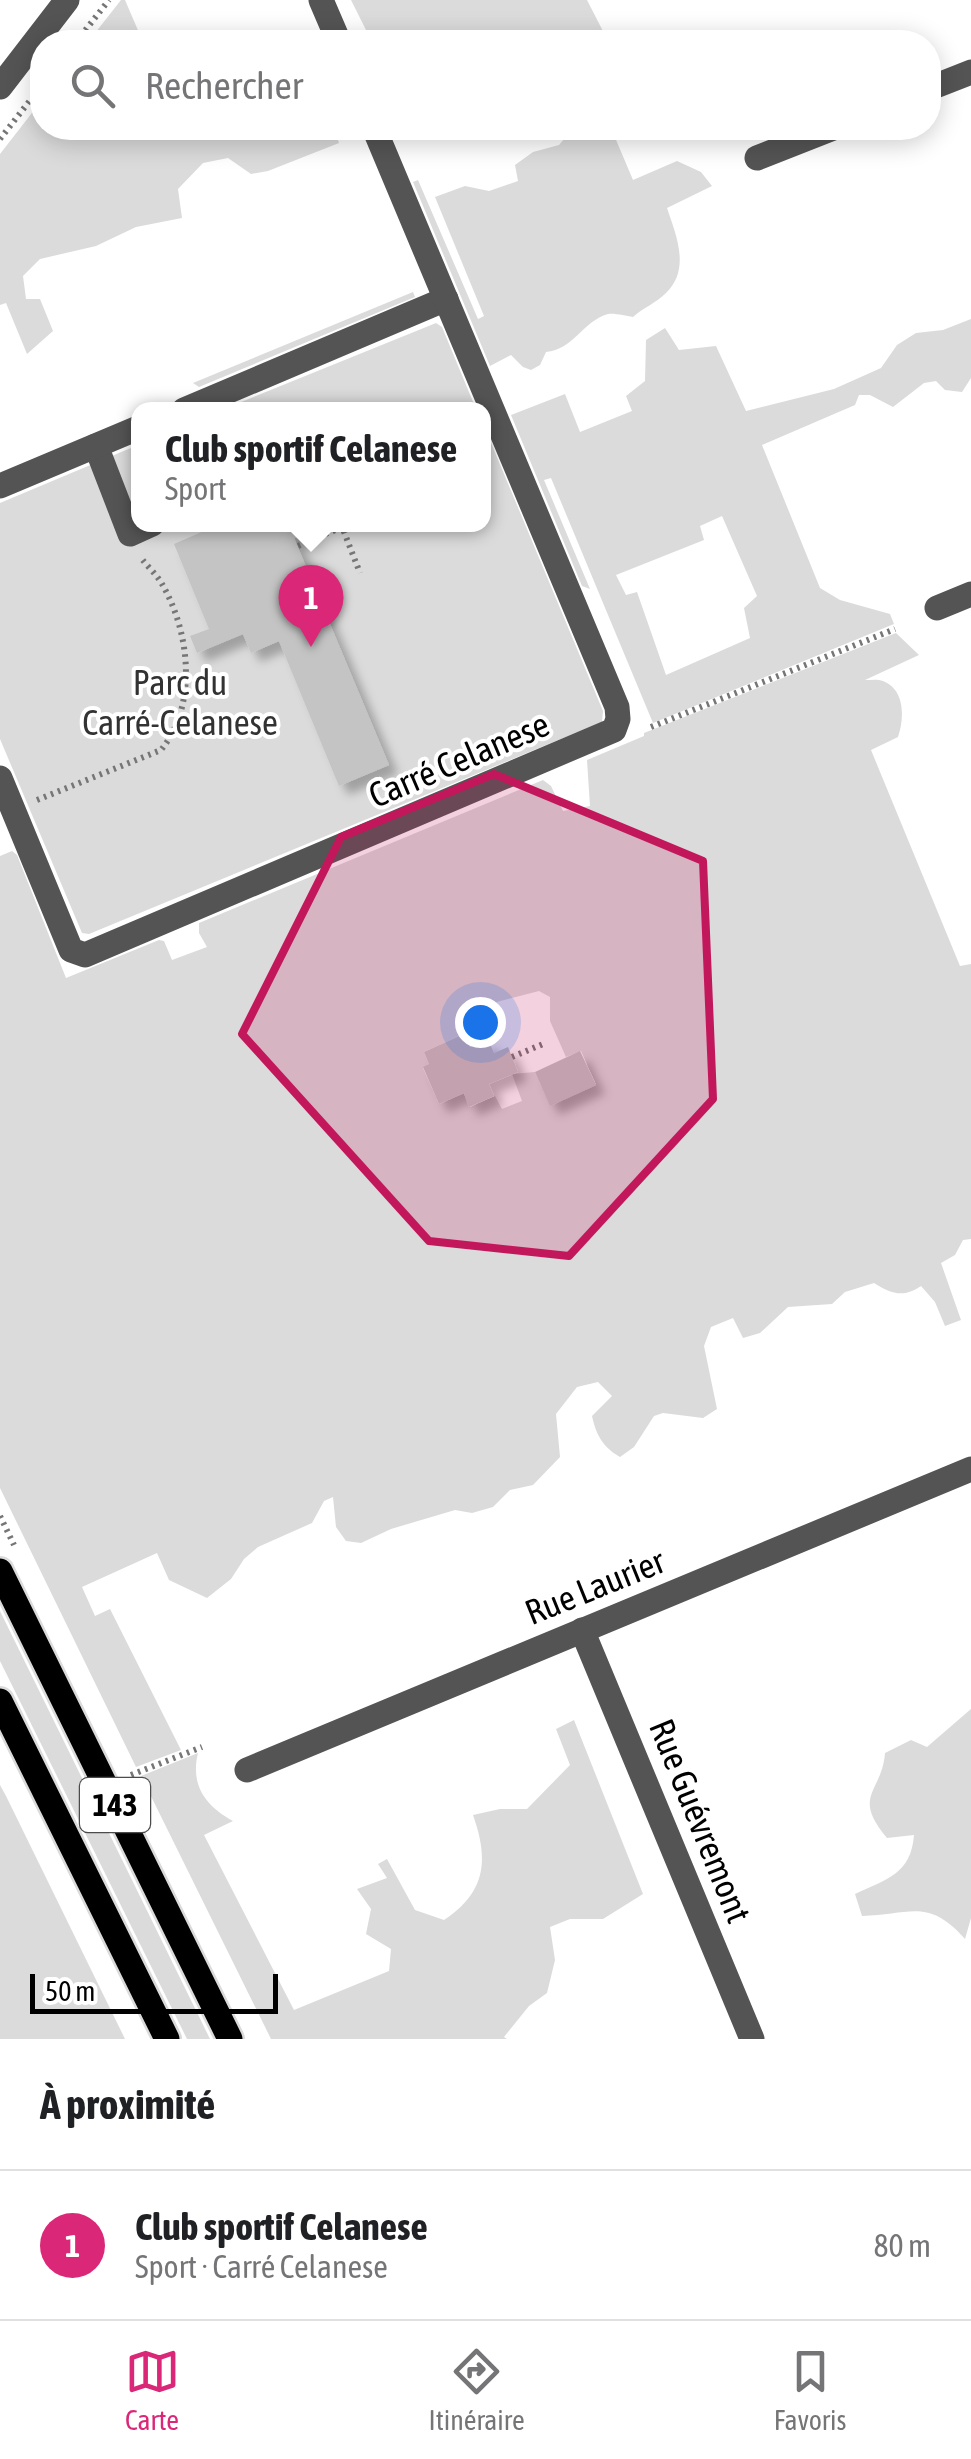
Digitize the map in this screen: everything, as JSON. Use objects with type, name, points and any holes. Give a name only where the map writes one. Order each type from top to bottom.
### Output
[{"type":"main road","name":"143","points":[[0,1572],[230,2039]]},
{"type":"main road","name":"143","points":[[0,1701],[167,2039]]},
{"type":"street","points":[[44,30],[68,0]]},
{"type":"street","points":[[321,0],[334,30]]},
{"type":"street","points":[[1,84],[30,48]]},
{"type":"street","points":[[941,84],[971,72]]},
{"type":"street","name":"Carré Celanese","points":[[379,140],[446,299],[480,402]]},
{"type":"street","points":[[757,158],[803,140]]},
{"type":"street","points":[[203,402],[446,299]]},
{"type":"street","name":"Carré Celanese","points":[[0,778],[71,950],[85,954],[614,730],[617,707],[491,428]]},
{"type":"street","points":[[0,486],[131,431]]},
{"type":"street","points":[[96,446],[130,534],[134,532]]},
{"type":"street","points":[[937,608],[971,594]]},
{"type":"street","name":"Rue Laurier","points":[[247,1770],[971,1469]]},
{"type":"street","name":"Rue Guévremont","points":[[582,1630],[752,2039]]},
{"type":"path","points":[[85,30],[109,0]]},
{"type":"path","points":[[0,139],[30,100]]},
{"type":"path","points":[[298,546],[328,532]]},
{"type":"path","points":[[343,532],[360,573]]},
{"type":"path","points":[[13,810],[161,750],[172,736],[187,693],[186,662],[162,583],[138,554]]},
{"type":"path","points":[[651,727],[895,629]]},
{"type":"path","points":[[512,1057],[542,1044]]},
{"type":"path","points":[[130,1776],[202,1747]]},
{"type":"highlighted area","points":[[494,774],[703,861],[713,1099],[569,1256],[429,1241],[242,1034],[341,837]]},
{"type":"green space","points":[[121,0],[125,0],[138,30],[97,30]]},
{"type":"green space","points":[[351,0],[587,0],[602,30],[366,30]]},
{"type":"green space","points":[[30,115],[30,140],[339,143],[251,174],[228,158],[203,163],[178,189],[182,218],[136,227],[96,246],[40,259],[23,276],[26,299],[40,299],[53,331],[27,354],[6,303],[0,305],[0,154]]},
{"type":"green space","points":[[563,140],[616,140],[633,180],[677,161],[701,172],[712,186],[667,208],[680,263],[674,284],[662,297],[633,317],[611,314],[599,318],[564,346],[546,352],[540,365],[531,370],[511,355],[490,366],[413,182],[418,180],[478,319],[484,316],[435,197],[465,186],[489,191],[518,181],[515,165],[533,152],[559,145]]},
{"type":"green space","points":[[413,292],[415,297],[199,387],[193,383]]},
{"type":"green space","points":[[971,319],[971,378],[962,392],[945,390],[936,381],[924,383],[893,407],[870,395],[859,395],[855,405],[762,445],[820,588],[840,600],[890,614],[894,624],[653,723],[551,478],[544,480],[590,589],[582,586],[511,415],[565,394],[580,432],[632,411],[626,396],[645,381],[646,340],[665,328],[679,350],[716,346],[746,411],[834,389],[881,368],[897,345],[916,333],[943,330]],"holes":[[[722,516],[757,596],[744,608],[750,638],[666,675],[637,592],[626,595],[616,575],[704,540],[700,526]]]},
{"type":"green space","points":[[436,323],[442,327],[473,402],[241,402]]},
{"type":"green space","name":"Parc du Carré-Celanese","points":[[491,443],[603,711],[602,722],[89,934],[82,933],[0,739],[0,503],[131,448],[131,532],[491,532]]},
{"type":"green space","points":[[896,633],[919,655],[865,680],[883,681],[899,698],[902,714],[898,737],[871,750],[960,966],[971,964],[971,1239],[963,1240],[955,1255],[941,1263],[961,1320],[945,1326],[935,1302],[921,1286],[898,1293],[874,1283],[845,1292],[832,1304],[788,1307],[760,1333],[743,1338],[733,1318],[711,1327],[704,1346],[717,1409],[703,1418],[663,1413],[654,1416],[634,1447],[620,1457],[601,1440],[592,1416],[612,1396],[598,1382],[577,1387],[556,1414],[560,1457],[533,1485],[510,1490],[493,1507],[472,1513],[455,1510],[391,1529],[361,1543],[346,1541],[336,1527],[333,1497],[324,1501],[312,1523],[258,1547],[231,1579],[207,1598],[169,1580],[157,1553],[82,1587],[95,1616],[110,1609],[181,1750],[136,1767],[0,1488],[0,856],[12,851],[17,855],[66,978],[159,940],[164,941],[172,960],[207,947],[199,933],[199,923],[543,780],[551,786],[563,811],[590,806],[587,760],[644,733]],"holes":[[[539,991],[550,997],[550,1021],[566,1057],[581,1051],[596,1084],[550,1105],[535,1072],[512,1074],[522,1101],[502,1109],[495,1096],[470,1107],[464,1093],[439,1104],[423,1068],[429,1064],[424,1052],[464,1034],[474,1008]]]},
{"type":"green space","points":[[0,1611],[210,2039],[187,2039],[0,1661]]},
{"type":"green space","points":[[971,1709],[971,1918],[965,1939],[929,1913],[862,1916],[855,1894],[902,1867],[914,1835],[887,1838],[871,1812],[871,1794],[885,1753],[911,1740],[927,1747]]},
{"type":"green space","points":[[574,1720],[643,1894],[603,1919],[570,1919],[550,1927],[555,1960],[547,1993],[529,2006],[504,2037],[507,2039],[271,2039],[141,1776],[198,1753],[196,1775],[202,1794],[233,1821],[204,1835],[294,2010],[389,1971],[391,1949],[366,1934],[371,1909],[357,1889],[387,1878],[378,1864],[387,1859],[415,1910],[444,1920],[458,1909],[480,1874],[481,1846],[473,1815],[527,1809],[570,1765],[556,1729]]},
{"type":"green space","points":[[0,1785],[6,1796],[125,2039],[0,2039]]},
{"type":"building","points":[[202,532],[306,532],[294,538],[389,765],[339,786],[279,641],[251,653],[243,634],[197,653],[190,636],[209,629],[174,544]]},
{"type":"building","points":[[464,1034],[470,1047],[488,1039],[494,1053],[508,1047],[518,1072],[489,1084],[494,1096],[469,1107],[464,1093],[439,1104],[423,1067],[429,1064],[424,1052]]},
{"type":"building","points":[[580,1051],[596,1085],[550,1106],[535,1072]]},
{"type":"place","name":"Club sportif Celanese","points":[[311,647]]}]
